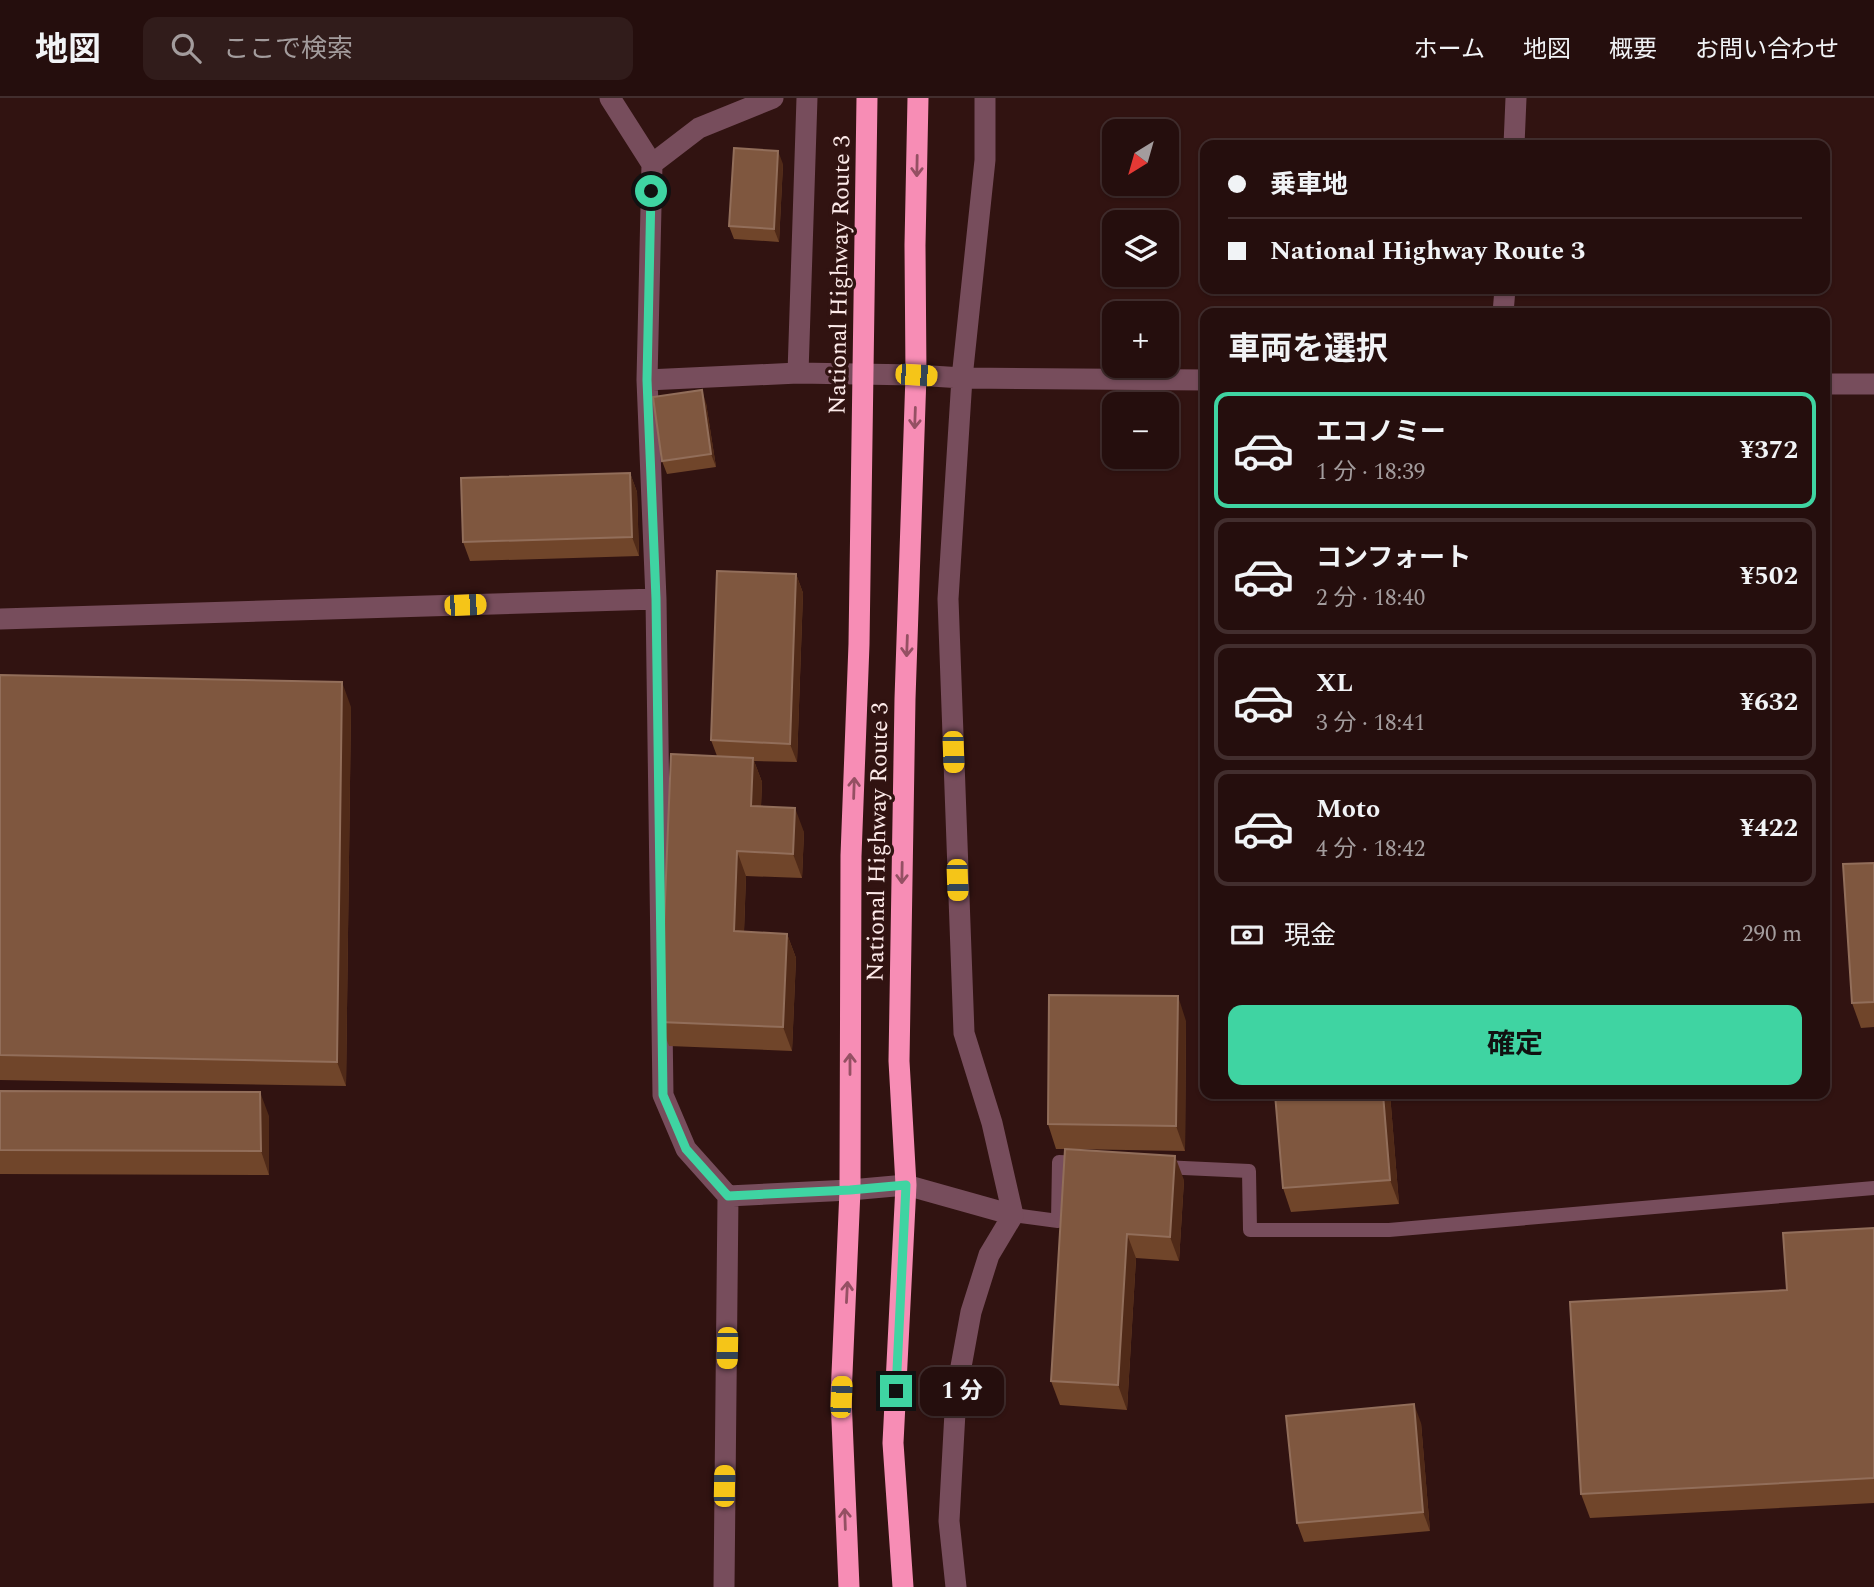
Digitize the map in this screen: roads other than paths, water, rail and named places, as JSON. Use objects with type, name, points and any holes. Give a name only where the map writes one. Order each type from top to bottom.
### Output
[{"type":"highway","name":"National Highway Route 3","points":[[849,1587],[841,1397],[850,1190],[851,856],[859,644],[867,98]]},
{"type":"highway","name":"National Highway Route 3","points":[[903,1587],[893,1443],[906,1185],[899,1061],[905,699],[916,375],[918,98]]},
{"type":"street","points":[[610,98],[652,164],[647,380],[656,599],[663,1095],[686,1149],[728,1196],[724,1587]]},
{"type":"street","points":[[652,164],[699,128],[774,98]]},
{"type":"street","points":[[798,373],[807,98]]},
{"type":"street","points":[[956,1587],[949,1521],[956,1394],[971,1312],[989,1255],[1013,1215],[992,1123],[964,1033],[948,599],[962,378],[985,160],[985,98]]},
{"type":"street","points":[[1514,140],[1516,98]]},
{"type":"street","points":[[647,380],[798,373],[962,378],[1200,380]]},
{"type":"street","points":[[1830,384],[1874,384]]},
{"type":"street","points":[[0,619],[656,599]]},
{"type":"street","points":[[728,1196],[906,1185],[1013,1215]]},
{"type":"lane","points":[[1013,1215],[1058,1221],[1059,1162],[1100,1164]]},
{"type":"lane","points":[[1154,1166],[1249,1171],[1251,1230],[1389,1230],[1874,1188]]}]
